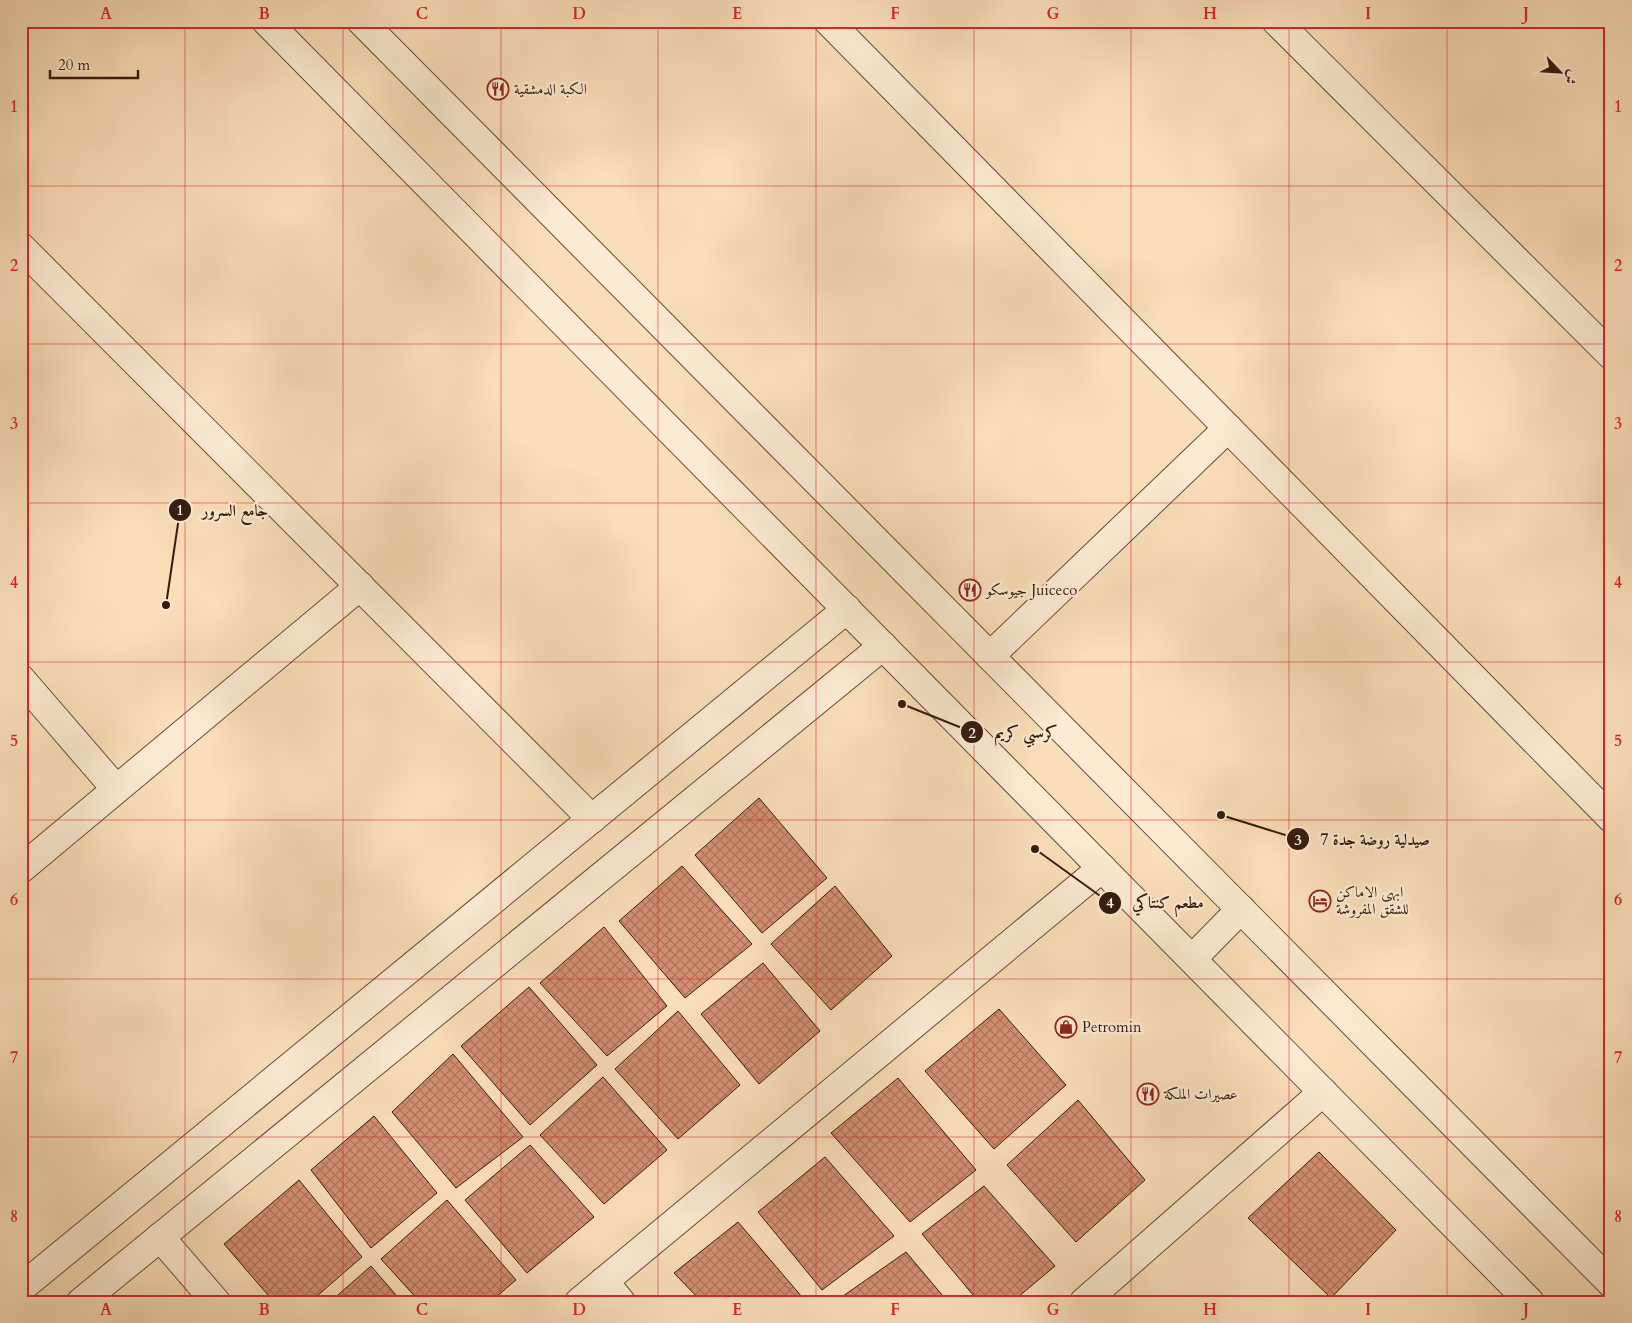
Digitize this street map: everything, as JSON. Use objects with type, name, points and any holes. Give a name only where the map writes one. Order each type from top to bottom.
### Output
[{"type":"street","points":[[266,21],[1530,1302]]},
{"type":"street","points":[[361,21],[1611,1283]]},
{"type":"street","points":[[828,21],[1611,818]]},
{"type":"street","points":[[1276,21],[1611,355]]},
{"type":"street","points":[[21,247],[592,819]]},
{"type":"street","points":[[990,656],[1228,428]]},
{"type":"street","points":[[21,869],[360,586]]},
{"type":"street","points":[[21,1288],[847,610]]},
{"type":"street","points":[[81,1302],[883,646]]},
{"type":"street","points":[[21,680],[116,790]]},
{"type":"street","points":[[579,1302],[1102,868]]},
{"type":"street","points":[[1192,959],[1240,910]]},
{"type":"street","points":[[1096,1298],[1323,1092]]},
{"type":"street","points":[[160,1237],[216,1302]]},
{"type":"street","points":[[604,1281],[621,1302]]},
{"type":"building","points":[[759,798],[827,878],[762,933],[695,855]]},
{"type":"building","points":[[682,866],[752,944],[685,998],[619,921]]},
{"type":"building","points":[[835,886],[892,956],[831,1010],[771,944]]},
{"type":"building","points":[[604,927],[667,1006],[607,1056],[540,983]]},
{"type":"building","points":[[763,963],[820,1031],[759,1084],[701,1014]]},
{"type":"building","points":[[529,987],[597,1065],[530,1125],[461,1046]]},
{"type":"building","points":[[999,1009],[1066,1085],[994,1149],[925,1071]]},
{"type":"building","points":[[678,1011],[740,1085],[678,1139],[615,1069]]},
{"type":"building","points":[[453,1054],[523,1137],[456,1188],[392,1112]]},
{"type":"building","points":[[603,1077],[667,1150],[604,1204],[540,1135]]},
{"type":"building","points":[[898,1078],[976,1170],[910,1222],[831,1133]]},
{"type":"building","points":[[1078,1100],[1145,1180],[1076,1242],[1007,1165]]},
{"type":"building","points":[[374,1116],[437,1193],[371,1248],[311,1170]]},
{"type":"building","points":[[530,1145],[594,1217],[527,1273],[465,1200]]},
{"type":"building","points":[[1319,1152],[1396,1230],[1331,1298],[1248,1218]]},
{"type":"building","points":[[825,1157],[894,1236],[822,1290],[758,1212]]},
{"type":"building","points":[[299,1180],[362,1257],[310,1302],[274,1302],[224,1244]]},
{"type":"building","points":[[984,1186],[1055,1266],[1012,1302],[979,1302],[922,1234]]},
{"type":"building","points":[[447,1200],[516,1280],[490,1302],[420,1302],[381,1259]]},
{"type":"building","points":[[738,1222],[802,1297],[796,1302],[702,1302],[674,1273]]},
{"type":"building","points":[[906,1252],[948,1302],[836,1301]]},
{"type":"building","points":[[371,1266],[402,1302],[330,1302]]},
{"type":"place","name":"الكبة الدمشقية","points":[[498,89]]},
{"type":"place","name":"جيوسكو Juiceco","points":[[970,590]]},
{"type":"place","name":"جامع السرور","points":[[166,605]]},
{"type":"place","name":"كرسبي كريم","points":[[902,704]]},
{"type":"place","name":"صيدلية روضة جدة 7","points":[[1221,815]]},
{"type":"place","name":"مطعم كنتاكي","points":[[1035,849]]},
{"type":"place","name":"ابهى الاماكن للشقق المفروشة","points":[[1320,901]]},
{"type":"place","name":"Petromin","points":[[1066,1027]]},
{"type":"place","name":"عصيرات الملكة","points":[[1148,1094]]}]
